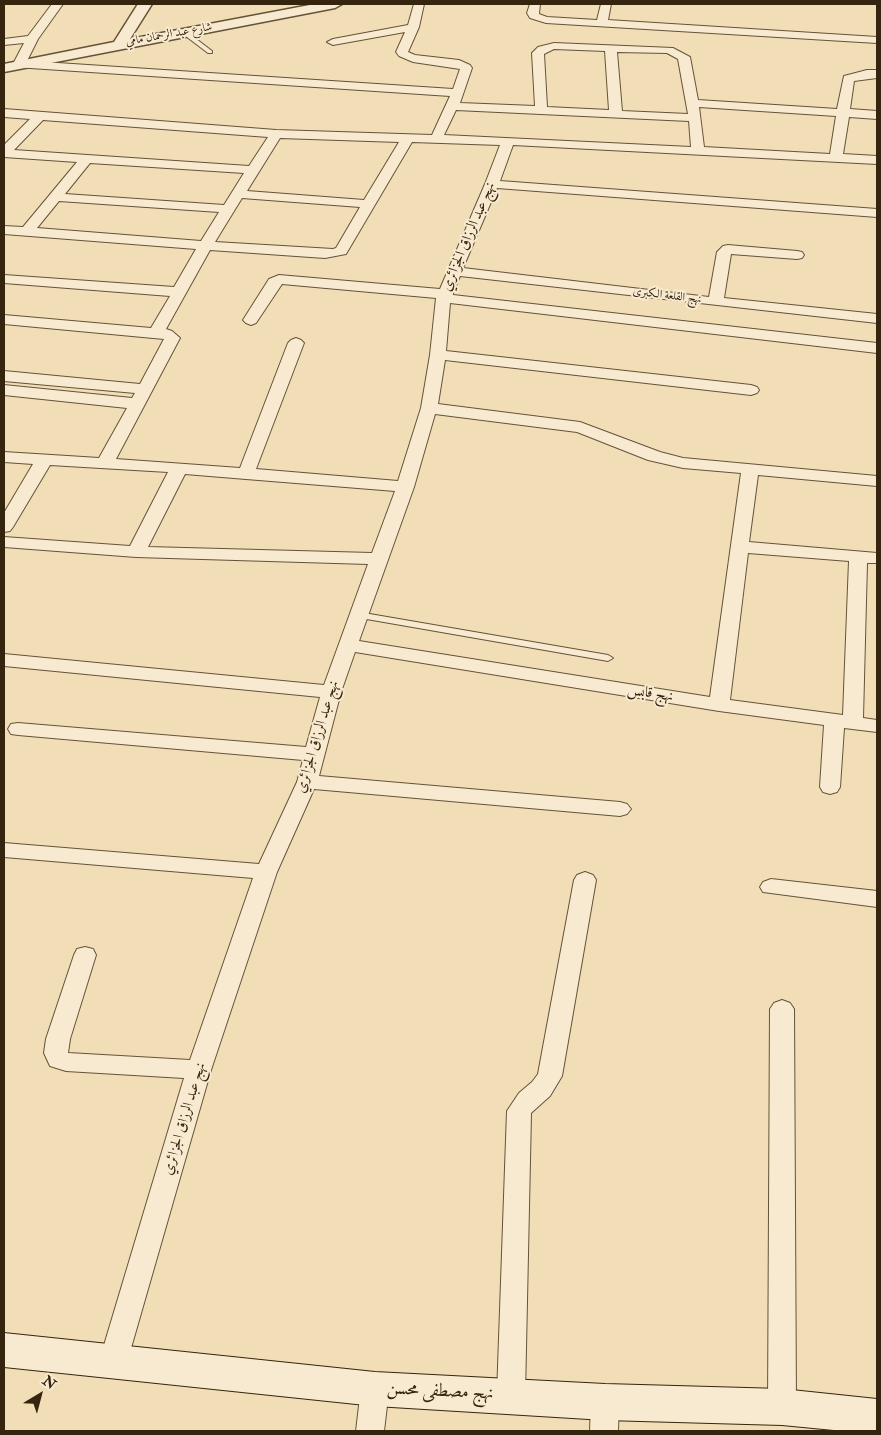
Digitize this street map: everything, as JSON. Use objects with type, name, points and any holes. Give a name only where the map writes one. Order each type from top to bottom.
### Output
[{"type":"main road","name":"نهج مصطفى محسن","points":[[4,1350],[375,1388],[511,1396],[604,1417],[782,1407],[866,1421]]},
{"type":"street","points":[[57,4],[32,39],[20,64],[458,93]]},
{"type":"street","points":[[120,44],[145,4]]},
{"type":"street","name":"شارع عبد الرحمان مامي","points":[[4,68],[120,44],[335,4]]},
{"type":"street","points":[[419,4],[413,27],[402,52],[403,54],[413,58],[465,66],[466,68],[458,93],[436,139]]},
{"type":"street","points":[[535,4],[533,14],[538,18],[877,40]]},
{"type":"street","points":[[602,23],[606,4]]},
{"type":"street","points":[[332,42],[413,27]]},
{"type":"street","points":[[4,42],[32,39]]},
{"type":"street","points":[[541,110],[538,53],[542,49],[554,46],[669,50],[684,57],[693,103],[698,150]]},
{"type":"street","points":[[611,48],[616,114]]},
{"type":"street","points":[[836,158],[848,80],[867,74],[877,74]]},
{"type":"street","points":[[693,103],[877,115]]},
{"type":"street","points":[[452,106],[695,118]]},
{"type":"street","points":[[4,113],[276,134],[508,141],[877,160]]},
{"type":"street","points":[[4,153],[39,117]]},
{"type":"street","points":[[156,333],[205,246],[251,170],[276,134]]},
{"type":"street","points":[[4,230],[205,246],[325,254],[335,253],[341,251],[407,139]]},
{"type":"street","name":"نهج عبد الرزاق الجزائري","points":[[113,1362],[200,1070],[266,872],[307,782],[331,692],[405,486],[429,408],[438,354],[444,296],[492,184],[508,141]]},
{"type":"street","points":[[4,153],[251,170]]},
{"type":"street","points":[[27,232],[86,160]]},
{"type":"street","points":[[492,184],[877,212]]},
{"type":"street","points":[[238,194],[368,204]]},
{"type":"street","points":[[57,197],[229,209]]},
{"type":"street","points":[[716,302],[724,252],[728,249],[798,255]]},
{"type":"street","name":"نهج القلعة الكبرى","points":[[456,270],[716,302],[877,318]]},
{"type":"street","points":[[4,279],[178,292]]},
{"type":"street","points":[[251,320],[274,282],[279,279],[444,296],[877,348]]},
{"type":"street","points":[[4,320],[167,334],[172,338],[105,463]]},
{"type":"street","points":[[246,474],[296,343]]},
{"type":"street","points":[[438,354],[751,390]]},
{"type":"street","points":[[4,376],[141,397]]},
{"type":"street","points":[[4,390],[141,397]]},
{"type":"street","points":[[429,408],[580,427],[670,461],[877,481]]},
{"type":"street","points":[[4,457],[179,468],[405,486]]},
{"type":"street","points":[[4,527],[44,460]]},
{"type":"street","points":[[136,552],[179,468]]},
{"type":"street","points":[[719,705],[750,470]]},
{"type":"street","points":[[4,542],[136,552],[378,560]]},
{"type":"street","points":[[739,547],[877,558]]},
{"type":"street","points":[[830,787],[844,722],[858,556]]},
{"type":"street","name":"نهج قابس","points":[[347,645],[719,705],[877,726]]},
{"type":"street","points":[[4,660],[331,692]]},
{"type":"street","points":[[18,729],[316,754]]},
{"type":"street","points":[[307,782],[620,809]]},
{"type":"street","points":[[4,850],[266,872]]},
{"type":"street","points":[[511,1396],[519,1111],[541,1089],[550,1076],[585,880]]},
{"type":"street","points":[[770,887],[877,899]]},
{"type":"street","points":[[85,955],[58,1039],[56,1053],[59,1059],[66,1062],[200,1070]]},
{"type":"street","points":[[782,1009],[782,1407]]},
{"type":"street","points":[[370,1431],[375,1388]]},
{"type":"lane","points":[[185,32],[210,52]]},
{"type":"lane","points":[[358,615],[608,658]]}]
